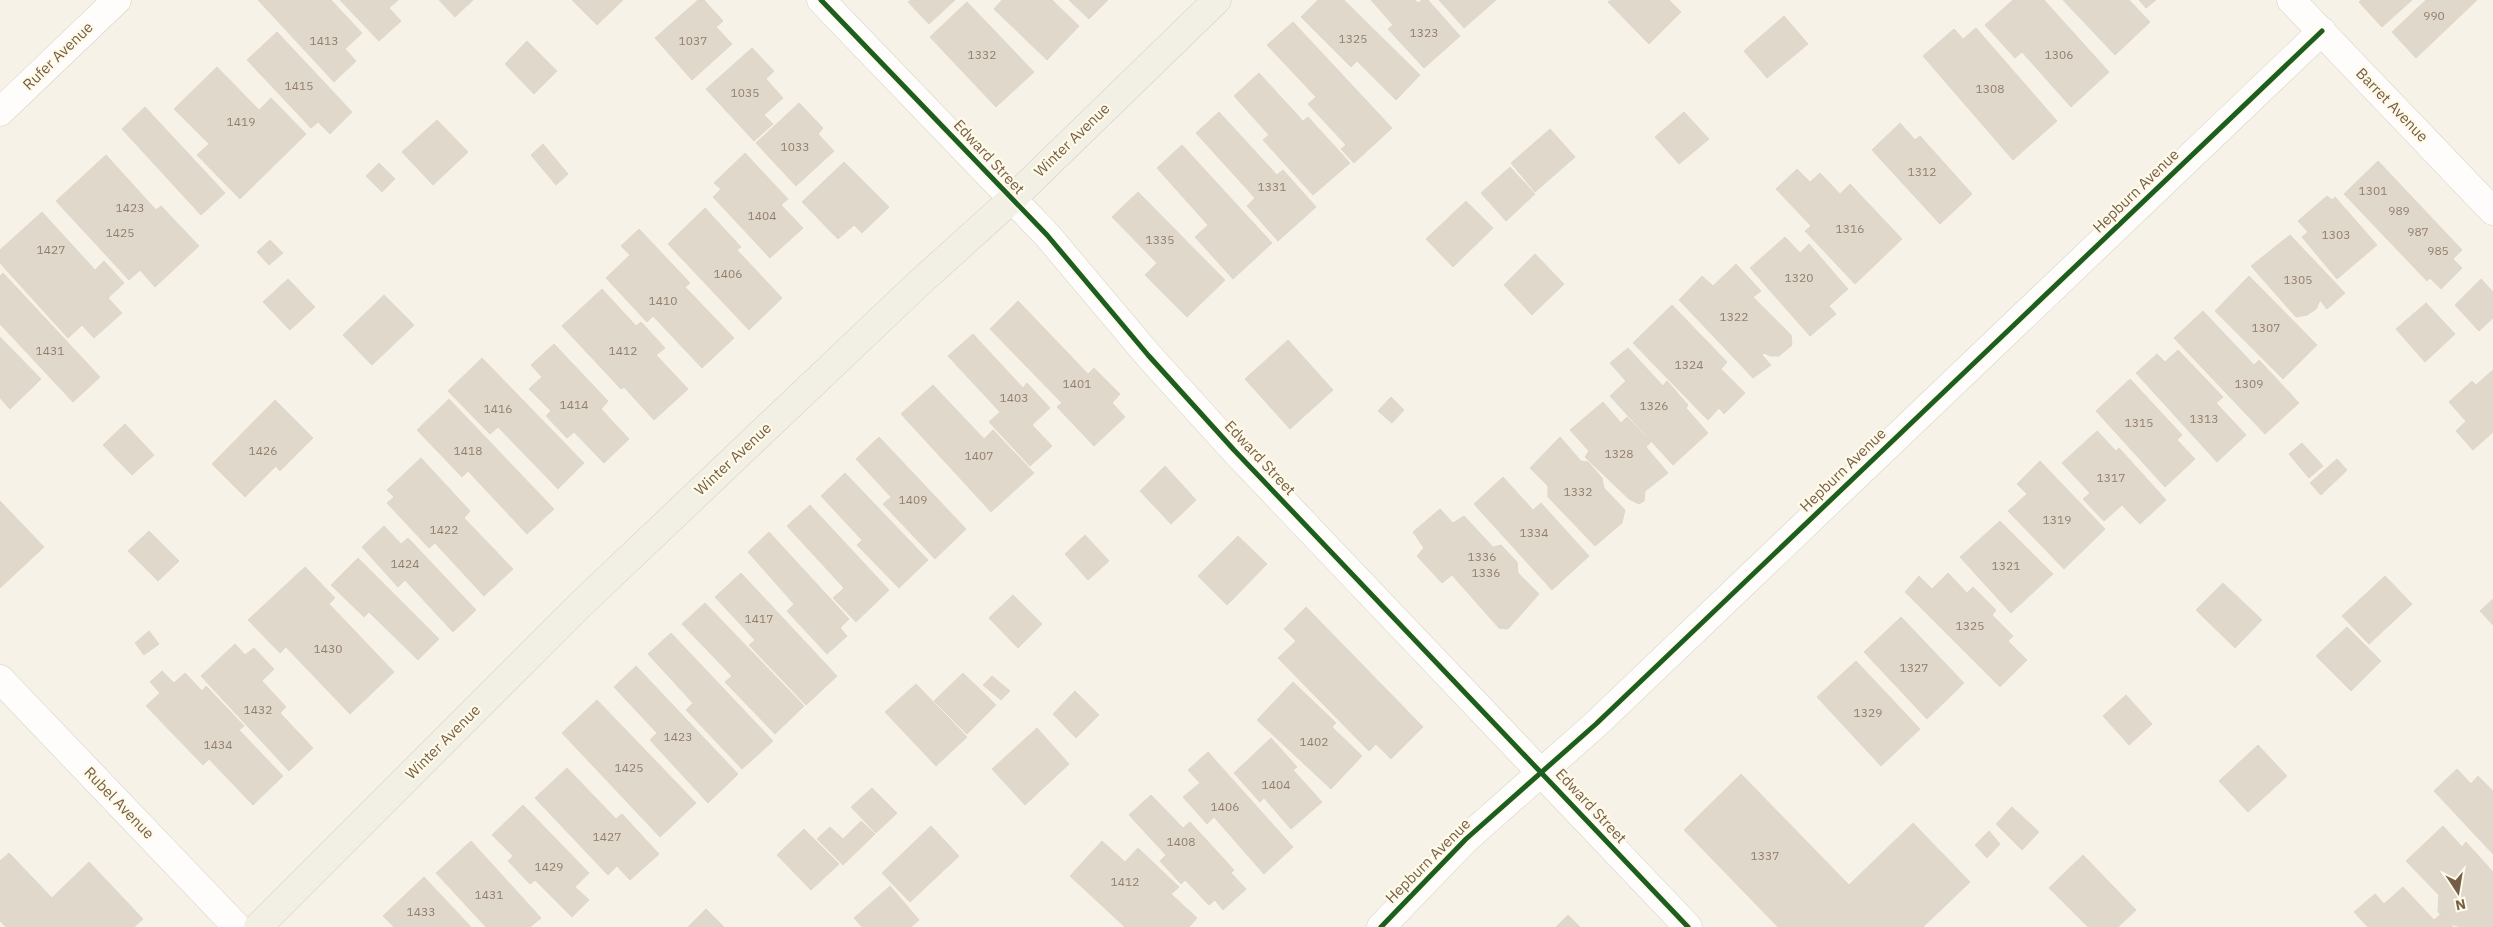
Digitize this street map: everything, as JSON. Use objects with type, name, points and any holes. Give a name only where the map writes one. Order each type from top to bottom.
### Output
[{"type":"main road","name":"Winter Avenue","points":[[258,927],[579,606],[917,285],[1011,200],[1217,0]]},
{"type":"street","name":"Rufer Avenue","points":[[0,112],[117,0]]},
{"type":"street","name":"Edward Street","points":[[821,0],[1011,200],[1047,235],[1148,355],[1234,450],[1688,927]]},
{"type":"street","name":"Barret Avenue","points":[[2292,0],[2493,211]]},
{"type":"street","name":"Hepburn Avenue","points":[[1381,927],[1466,839],[1603,717],[2322,31]]},
{"type":"street","name":"Rubel Avenue","points":[[0,679],[237,927]]},
{"type":"building","points":[[258,0],[331,0],[362,33],[345,49],[356,61],[334,82]]},
{"type":"building","points":[[340,0],[398,0],[389,8],[401,21],[379,41]]},
{"type":"building","points":[[439,0],[473,0],[455,17]]},
{"type":"building","points":[[572,0],[623,0],[597,25]]},
{"type":"building","points":[[698,0],[704,0],[723,21],[716,27],[732,44],[692,80],[655,38]]},
{"type":"building","points":[[911,0],[955,0],[929,24],[908,2]]},
{"type":"building","points":[[1002,0],[1052,0],[1079,26],[1047,60],[994,9]]},
{"type":"building","points":[[1069,0],[1108,0],[1089,19]]},
{"type":"building","points":[[1318,0],[1344,0],[1420,75],[1396,100],[1357,61],[1351,67],[1301,17]]},
{"type":"building","points":[[1371,0],[1415,0],[1418,3],[1422,0],[1428,0],[1460,36],[1424,68],[1388,29],[1393,25]]},
{"type":"building","points":[[1439,0],[1496,0],[1464,28]]},
{"type":"building","points":[[1611,0],[1669,0],[1681,12],[1649,44],[1608,2]]},
{"type":"building","points":[[2013,0],[2044,0],[2109,72],[2071,107],[2022,52],[2015,58],[1985,25]]},
{"type":"building","points":[[2063,0],[2129,0],[2150,22],[2115,55]]},
{"type":"building","points":[[2139,0],[2156,0],[2146,8]]},
{"type":"building","points":[[2361,0],[2412,0],[2382,27],[2359,2]]},
{"type":"building","points":[[2426,0],[2477,0],[2416,58],[2392,32]]},
{"type":"building","points":[[967,2],[1034,72],[996,107],[930,37]]},
{"type":"building","points":[[1784,16],[1808,44],[1767,78],[1744,51]]},
{"type":"building","points":[[1293,22],[1392,128],[1354,163],[1341,149],[1346,145],[1308,104],[1316,97],[1267,45]]},
{"type":"building","points":[[1976,28],[2057,121],[2013,160],[1923,56],[1954,29],[1963,39]]},
{"type":"building","points":[[277,32],[352,112],[330,134],[318,122],[311,128],[247,60]]},
{"type":"building","points":[[527,41],[557,71],[534,94],[505,64]]},
{"type":"building","points":[[752,48],[774,71],[766,79],[783,98],[764,115],[773,124],[754,141],[706,89]]},
{"type":"building","points":[[217,67],[259,110],[271,98],[306,134],[240,199],[197,155],[209,144],[174,109]]},
{"type":"building","points":[[1259,73],[1303,121],[1308,117],[1350,163],[1313,195],[1263,140],[1269,135],[1234,96]]},
{"type":"building","points":[[799,103],[823,128],[818,134],[834,151],[796,186],[756,143]]},
{"type":"building","points":[[145,107],[225,193],[201,215],[122,129]]},
{"type":"building","points":[[1219,112],[1277,175],[1283,170],[1316,207],[1278,241],[1247,206],[1255,198],[1196,133]]},
{"type":"building","points":[[1684,112],[1709,139],[1679,164],[1655,137]]},
{"type":"building","points":[[437,120],[468,152],[433,185],[402,152]]},
{"type":"building","points":[[1900,123],[1915,140],[1920,136],[1972,194],[1940,224],[1872,150]]},
{"type":"building","points":[[1550,129],[1575,157],[1535,192],[1511,163]]},
{"type":"building","points":[[543,144],[568,174],[556,185],[531,155]]},
{"type":"building","points":[[1182,145],[1272,243],[1233,279],[1195,237],[1208,225],[1157,168]]},
{"type":"building","points":[[745,153],[788,199],[781,205],[803,228],[770,258],[713,197],[721,189],[714,183]]},
{"type":"building","points":[[106,155],[156,210],[161,206],[199,246],[155,287],[140,270],[129,280],[56,201]]},
{"type":"building","points":[[2378,161],[2462,250],[2453,259],[2462,268],[2441,289],[2430,278],[2427,281],[2344,194]]},
{"type":"building","points":[[844,162],[889,207],[862,233],[854,225],[838,239],[802,202]]},
{"type":"building","points":[[379,163],[395,179],[382,192],[366,176]]},
{"type":"building","points":[[1510,167],[1535,194],[1506,221],[1481,193]]},
{"type":"building","points":[[1797,169],[1810,182],[1820,173],[1840,194],[1850,184],[1902,239],[1855,284],[1805,231],[1811,226],[1776,189]]},
{"type":"building","points":[[1138,192],[1225,280],[1187,317],[1145,275],[1157,263],[1112,217]]},
{"type":"building","points":[[2327,196],[2332,200],[2335,197],[2377,245],[2337,279],[2302,237],[2308,232],[2298,221]]},
{"type":"building","points":[[1466,201],[1493,228],[1453,267],[1426,239]]},
{"type":"building","points":[[705,208],[741,247],[737,250],[782,298],[749,330],[668,244]]},
{"type":"building","points":[[42,212],[95,270],[104,261],[124,283],[108,298],[122,313],[94,338],[82,325],[68,338],[0,263],[0,250]]},
{"type":"building","points":[[639,229],[690,283],[685,287],[734,338],[702,368],[653,316],[647,322],[606,278],[630,255],[621,246]]},
{"type":"building","points":[[2290,235],[2345,293],[2327,309],[2320,300],[2316,309],[2307,315],[2296,317],[2251,266]]},
{"type":"building","points":[[1785,237],[1800,253],[1809,244],[1848,289],[1829,306],[1836,314],[1810,336],[1750,268]]},
{"type":"building","points":[[270,240],[283,253],[269,265],[257,252]]},
{"type":"building","points":[[1535,254],[1564,284],[1532,315],[1504,285]]},
{"type":"building","points":[[1736,264],[1761,291],[1753,297],[1791,335],[1792,345],[1779,356],[1770,356],[1764,353],[1762,355],[1771,365],[1753,378],[1679,300],[1702,276],[1713,286]]},
{"type":"building","points":[[3,273],[100,377],[73,402],[0,324],[0,276]]},
{"type":"building","points":[[2249,276],[2317,345],[2283,379],[2215,311]]},
{"type":"building","points":[[288,279],[315,307],[290,330],[263,302]]},
{"type":"building","points":[[2481,279],[2493,292],[2493,318],[2479,331],[2455,305]]},
{"type":"building","points":[[602,289],[636,326],[641,322],[665,348],[656,355],[688,389],[654,420],[624,387],[621,389],[562,326]]},
{"type":"building","points":[[384,295],[414,325],[372,365],[343,335]]},
{"type":"building","points":[[1018,301],[1088,374],[1094,368],[1120,394],[1112,403],[1125,417],[1094,446],[1057,407],[1062,403],[990,329]]},
{"type":"building","points":[[2426,303],[2455,334],[2425,362],[2396,329]]},
{"type":"building","points":[[1672,305],[1727,362],[1721,369],[1745,393],[1724,414],[1719,408],[1708,420],[1633,343]]},
{"type":"building","points":[[2203,311],[2254,365],[2259,360],[2299,403],[2265,434],[2174,338]]},
{"type":"building","points":[[973,334],[1023,388],[1027,383],[1050,408],[1032,425],[1052,446],[1030,466],[989,422],[1000,412],[948,356]]},
{"type":"building","points":[[0,337],[41,379],[10,409],[0,398]]},
{"type":"building","points":[[1288,340],[1333,390],[1290,429],[1245,379]]},
{"type":"building","points":[[554,344],[608,401],[601,409],[629,439],[604,463],[574,432],[567,438],[546,416],[551,411],[529,389],[542,377],[531,365]]},
{"type":"building","points":[[1628,348],[1663,386],[1667,381],[1688,405],[1686,408],[1708,433],[1673,465],[1610,396],[1626,381],[1610,363]]},
{"type":"building","points":[[2178,350],[2223,397],[2216,403],[2246,435],[2217,462],[2136,373],[2157,354],[2165,362]]},
{"type":"building","points":[[482,358],[584,463],[558,489],[498,427],[490,434],[448,391]]},
{"type":"building","points":[[2493,370],[2493,432],[2473,450],[2456,431],[2466,421],[2449,402],[2472,381],[2476,385]]},
{"type":"building","points":[[2130,379],[2182,435],[2177,440],[2195,459],[2165,487],[2096,411]]},
{"type":"building","points":[[933,385],[984,439],[993,430],[1034,473],[991,512],[901,414]]},
{"type":"building","points":[[1391,397],[1404,410],[1392,423],[1378,411]]},
{"type":"building","points":[[449,399],[554,509],[527,534],[468,471],[462,477],[417,430]]},
{"type":"building","points":[[275,400],[313,438],[280,471],[276,466],[245,497],[212,464]]},
{"type":"building","points":[[1603,402],[1621,423],[1627,417],[1651,442],[1646,447],[1668,473],[1645,491],[1644,501],[1639,504],[1629,499],[1585,457],[1589,451],[1570,430]]},
{"type":"building","points":[[125,424],[154,455],[132,475],[103,445]]},
{"type":"building","points":[[2097,431],[2116,451],[2119,448],[2166,500],[2140,524],[2122,505],[2104,521],[2083,499],[2090,493],[2062,463]]},
{"type":"building","points":[[879,437],[966,529],[935,559],[883,504],[891,497],[856,459]]},
{"type":"building","points":[[1560,437],[1581,461],[1588,462],[1602,478],[1604,488],[1625,510],[1622,523],[1595,546],[1548,497],[1548,486],[1530,468]]},
{"type":"building","points":[[2302,443],[2323,466],[2309,478],[2289,454]]},
{"type":"building","points":[[421,458],[470,511],[464,518],[513,569],[484,596],[435,543],[429,548],[387,503],[394,497],[387,490]]},
{"type":"building","points":[[2337,459],[2347,470],[2321,495],[2310,483]]},
{"type":"building","points":[[2040,461],[2105,529],[2064,569],[2008,511],[2027,494],[2017,484]]},
{"type":"building","points":[[1165,466],[1196,500],[1171,524],[1140,491]]},
{"type":"building","points":[[845,473],[928,560],[899,588],[857,545],[862,540],[821,496]]},
{"type":"building","points":[[1503,477],[1533,510],[1541,503],[1589,556],[1552,590],[1474,504]]},
{"type":"building","points":[[0,501],[44,547],[0,588]]},
{"type":"building","points":[[810,505],[889,590],[856,622],[833,598],[844,588],[787,526]]},
{"type":"building","points":[[1440,509],[1453,523],[1464,516],[1493,547],[1501,545],[1517,562],[1518,573],[1539,594],[1508,629],[1499,628],[1452,575],[1442,583],[1417,556],[1424,548],[1413,532]]},
{"type":"building","points":[[2000,521],[2053,574],[2011,613],[1960,557]]},
{"type":"building","points":[[384,526],[401,544],[408,538],[476,610],[453,632],[405,580],[398,587],[362,547]]},
{"type":"building","points":[[149,531],[179,561],[158,581],[128,551]]},
{"type":"building","points":[[769,532],[849,619],[840,628],[847,636],[827,654],[787,611],[794,604],[748,552]]},
{"type":"building","points":[[1085,535],[1109,561],[1088,580],[1065,554]]},
{"type":"building","points":[[1238,536],[1267,564],[1227,605],[1198,576]]},
{"type":"building","points":[[358,558],[439,639],[418,660],[369,612],[364,617],[331,585]]},
{"type":"building","points":[[305,567],[335,598],[329,604],[394,672],[350,714],[286,647],[280,653],[248,620]]},
{"type":"building","points":[[741,573],[837,676],[806,705],[749,645],[755,640],[715,597]]},
{"type":"building","points":[[1948,573],[1967,593],[1973,587],[1996,610],[1992,615],[2013,636],[2008,641],[2027,660],[2000,687],[1905,592],[1919,576],[1932,589]]},
{"type":"building","points":[[2385,576],[2412,604],[2369,644],[2342,616]]},
{"type":"building","points":[[2223,583],[2262,620],[2235,648],[2196,610]]},
{"type":"building","points":[[1013,595],[1042,624],[1018,648],[989,618]]},
{"type":"building","points":[[2493,599],[2493,625],[2480,611]]},
{"type":"building","points":[[705,603],[804,706],[775,734],[725,682],[732,676],[682,624]]},
{"type":"building","points":[[1306,607],[1423,727],[1391,759],[1376,744],[1369,751],[1278,658],[1296,641],[1284,629]]},
{"type":"building","points":[[1901,617],[1964,683],[1927,719],[1864,652]]},
{"type":"building","points":[[2347,627],[2381,661],[2351,691],[2316,656]]},
{"type":"building","points":[[149,631],[159,644],[144,655],[135,643]]},
{"type":"building","points":[[671,633],[773,741],[742,769],[686,710],[693,703],[648,654]]},
{"type":"building","points":[[235,644],[245,655],[254,648],[274,669],[262,681],[286,707],[280,713],[313,748],[289,771],[201,676]]},
{"type":"building","points":[[1856,661],[1920,729],[1881,766],[1817,697]]},
{"type":"building","points":[[636,666],[738,774],[708,803],[650,740],[657,733],[614,687]]},
{"type":"building","points":[[162,671],[174,683],[185,673],[202,691],[206,686],[244,726],[239,730],[283,776],[253,805],[209,759],[203,765],[146,706],[160,693],[150,682]]},
{"type":"building","points":[[963,673],[996,705],[967,734],[934,701]]},
{"type":"building","points":[[992,676],[1010,691],[1001,700],[983,685]]},
{"type":"building","points":[[1293,682],[1336,723],[1332,727],[1362,756],[1331,789],[1257,720]]},
{"type":"building","points":[[916,684],[967,737],[936,766],[885,712]]},
{"type":"building","points":[[1075,691],[1099,715],[1076,738],[1053,714]]},
{"type":"building","points":[[2126,695],[2152,724],[2129,745],[2103,716]]},
{"type":"building","points":[[597,700],[696,803],[660,837],[562,733]]},
{"type":"building","points":[[1037,728],[1069,764],[1025,805],[992,769]]},
{"type":"building","points":[[1271,738],[1297,767],[1293,770],[1322,802],[1291,829],[1264,798],[1260,802],[1234,773]]},
{"type":"building","points":[[2258,745],[2287,776],[2248,812],[2219,781]]},
{"type":"building","points":[[1208,752],[1293,847],[1264,874],[1214,817],[1207,824],[1183,797],[1200,783],[1188,770]]},
{"type":"building","points":[[567,768],[616,819],[622,814],[659,854],[630,880],[617,866],[608,875],[535,798]]},
{"type":"building","points":[[2457,769],[2471,784],[2478,776],[2493,791],[2493,854],[2434,791]]},
{"type":"building","points":[[1741,774],[1849,885],[1913,823],[1970,882],[1923,927],[1778,927],[1684,830]]},
{"type":"building","points":[[872,788],[897,813],[876,833],[851,807]]},
{"type":"building","points":[[1151,795],[1183,828],[1190,822],[1234,870],[1231,873],[1246,889],[1223,910],[1215,900],[1209,905],[1185,880],[1181,884],[1160,861],[1166,855],[1129,815]]},
{"type":"building","points":[[523,805],[589,873],[575,887],[589,900],[572,917],[535,880],[530,884],[508,861],[513,856],[492,835]]},
{"type":"building","points":[[2012,807],[2039,832],[2022,850],[1996,824]]},
{"type":"building","points":[[861,821],[875,834],[843,865],[817,839],[830,827],[843,839]]},
{"type":"building","points":[[931,826],[959,856],[910,902],[882,873]]},
{"type":"building","points":[[2443,826],[2462,847],[2466,842],[2493,872],[2493,927],[2461,927],[2450,924],[2438,912],[2439,895],[2406,861]]},
{"type":"building","points":[[804,829],[839,864],[811,890],[777,855]]},
{"type":"building","points":[[1989,831],[2000,844],[1987,858],[1975,845]]},
{"type":"building","points":[[471,841],[541,918],[530,927],[486,927],[436,873]]},
{"type":"building","points":[[1102,841],[1125,862],[1138,848],[1179,887],[1171,894],[1197,918],[1189,927],[1125,927],[1070,876]]},
{"type":"building","points":[[9,853],[52,898],[89,862],[143,919],[134,927],[6,927],[0,921],[0,861]]},
{"type":"building","points":[[2083,855],[2136,910],[2118,927],[2088,927],[2049,888]]},
{"type":"building","points":[[424,877],[471,927],[394,927],[383,916]]},
{"type":"building","points":[[890,886],[919,920],[911,927],[862,927],[854,918]]},
{"type":"building","points":[[2403,887],[2434,920],[2441,914],[2453,927],[2368,927],[2354,912],[2375,894],[2384,904]]},
{"type":"building","points":[[706,909],[724,927],[688,927]]},
{"type":"building","points":[[1568,915],[1580,927],[1556,927]]},
{"type":"cycle path","points":[[821,0],[1047,235],[1148,355],[1234,450],[1688,927]]},
{"type":"cycle path","points":[[1381,927],[1466,839],[1596,724],[2322,31]]}]
